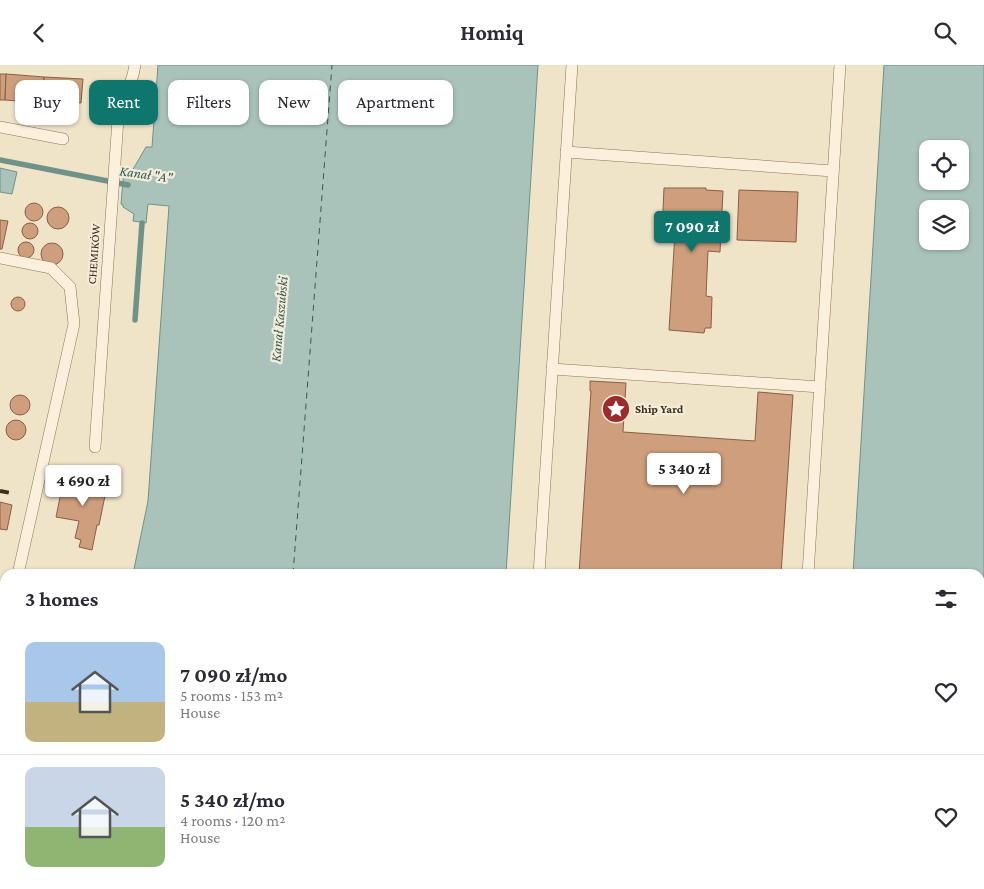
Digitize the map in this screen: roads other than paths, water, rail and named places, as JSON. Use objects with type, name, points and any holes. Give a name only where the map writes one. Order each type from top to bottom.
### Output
[{"type":"lane","name":"CHEMIKÓW","points":[[95,447],[110,211],[118,119],[135,65]]},
{"type":"lane","points":[[539,569],[572,65]]},
{"type":"lane","points":[[808,569],[840,65]]},
{"type":"lane","points":[[0,127],[63,139]]},
{"type":"lane","points":[[566,152],[833,171]]},
{"type":"lane","points":[[0,258],[51,268],[70,287],[74,324],[19,569]]},
{"type":"lane","points":[[552,369],[820,387]]},
{"type":"water","name":"Kanał Kaszubski","points":[[158,65],[538,65],[506,569],[134,569],[148,501],[169,206],[148,204],[146,223],[133,221],[134,214],[121,204],[124,170],[132,171],[146,147],[152,147],[154,125],[158,125]]},
{"type":"water","points":[[884,65],[984,65],[984,569],[853,569]]},
{"type":"water","points":[[0,168],[17,172],[12,194],[0,192]]},
{"type":"waterway","name":"Kanał \"A\"","points":[[0,160],[128,185]]},
{"type":"waterway","points":[[135,320],[142,223]]},
{"type":"railway","points":[[0,491],[11,493]]},
{"type":"place","name":"Ship Yard","points":[[616,409]]}]
